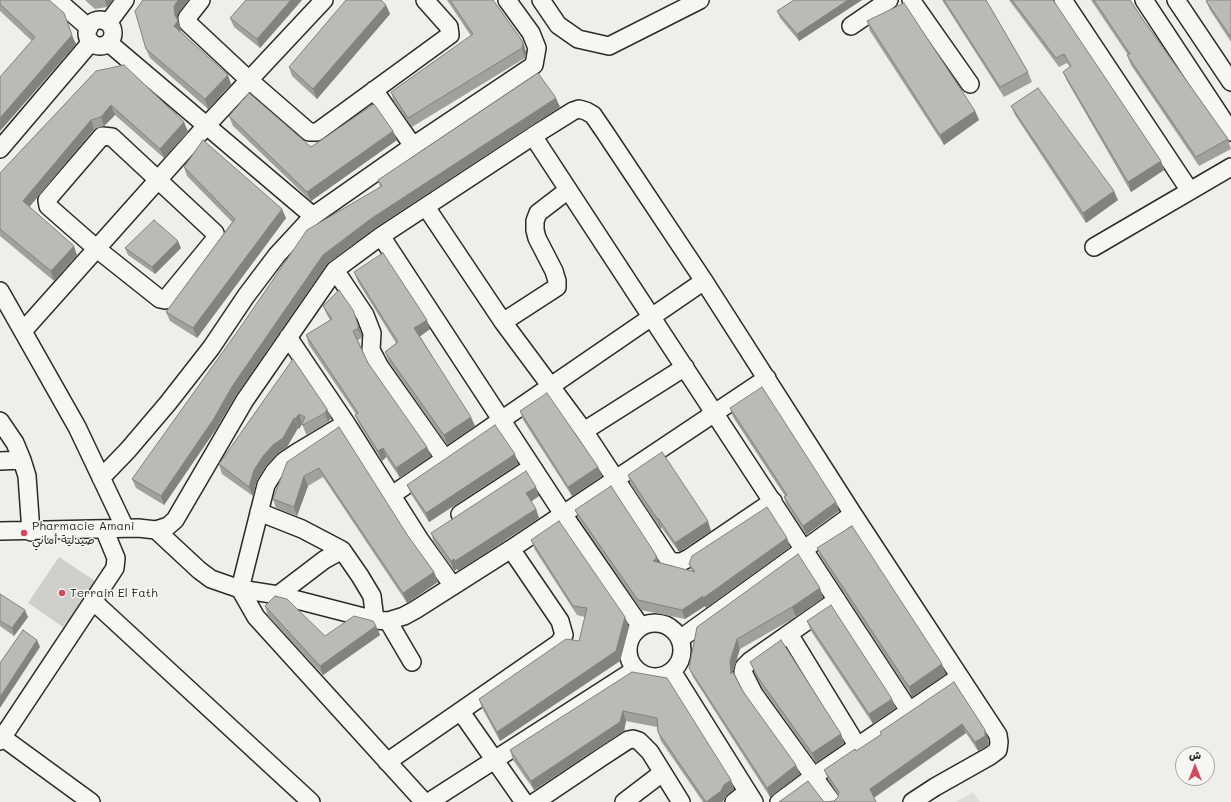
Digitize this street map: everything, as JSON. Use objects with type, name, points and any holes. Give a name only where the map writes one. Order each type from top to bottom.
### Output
[{"type":"street","points":[[0,149],[90,35],[96,21],[101,20],[108,23],[113,29],[114,34],[109,43],[100,46],[90,35],[57,0]]},
{"type":"street","points":[[108,23],[125,0]]},
{"type":"street","points":[[201,0],[187,18],[188,23],[249,80],[309,132],[318,132],[450,35],[449,27],[424,0]]},
{"type":"street","points":[[23,331],[206,126],[324,0]]},
{"type":"street","points":[[101,478],[128,450],[168,403],[211,348],[246,296],[277,255],[313,216],[413,146],[534,65],[537,48],[531,33],[507,0]]},
{"type":"street","points":[[541,0],[558,25],[578,39],[609,46],[700,0]]},
{"type":"street","points":[[851,26],[889,0]]},
{"type":"street","points":[[911,0],[970,84]]},
{"type":"street","points":[[1063,0],[1190,191]]},
{"type":"street","points":[[1144,0],[1231,132]]},
{"type":"street","points":[[1176,0],[1231,82]]},
{"type":"street","points":[[109,43],[313,216]]},
{"type":"street","points":[[374,90],[413,146]]},
{"type":"street","points":[[0,532],[125,528],[156,530],[168,526],[175,520],[245,400],[335,270],[381,236],[533,136],[573,111],[580,109],[593,116],[704,281],[853,514],[998,735],[998,750],[912,802]]},
{"type":"street","points":[[102,136],[112,137],[216,233],[216,238],[166,300],[160,299],[97,249],[48,206],[47,200],[102,136]]},
{"type":"street","points":[[533,136],[910,712]]},
{"type":"street","points":[[1094,247],[1231,167]]},
{"type":"street","points":[[503,322],[556,287],[557,281],[554,271],[537,238],[535,221],[538,213],[568,190]]},
{"type":"street","points":[[426,207],[503,322],[584,431],[669,560],[681,562],[689,558],[773,502]]},
{"type":"street","points":[[381,236],[563,514],[641,627]]},
{"type":"street","points":[[335,270],[365,315],[372,333],[371,350],[380,367],[445,459]]},
{"type":"street","points":[[392,495],[704,281]]},
{"type":"street","points":[[0,291],[77,427],[125,528]]},
{"type":"street","points":[[288,337],[392,495],[433,532],[453,586]]},
{"type":"street","points":[[584,431],[685,367]]},
{"type":"street","points":[[156,530],[204,574],[240,589],[278,595],[382,620],[404,616],[511,549],[767,378]]},
{"type":"street","points":[[0,421],[15,443],[27,476],[31,532]]},
{"type":"street","points":[[346,423],[284,461],[274,472],[266,485],[240,589],[256,617],[424,802]]},
{"type":"street","points":[[0,461],[22,460]]},
{"type":"street","points":[[433,532],[532,467]]},
{"type":"street","points":[[259,512],[302,528],[342,550],[372,596],[382,620],[412,662]]},
{"type":"street","points":[[680,639],[853,514]]},
{"type":"street","points":[[91,802],[1,739],[117,563],[104,529]]},
{"type":"street","points":[[387,762],[559,643],[564,635],[560,621],[511,549]]},
{"type":"street","points":[[278,595],[324,560],[342,550]]},
{"type":"street","points":[[832,802],[754,694],[743,672],[744,667],[750,661],[837,600]]},
{"type":"street","points":[[93,601],[311,802]]},
{"type":"street","points":[[650,624],[662,624],[672,629],[680,639],[682,656],[680,662],[667,674],[655,677],[644,674],[636,669],[631,661],[628,650],[631,638],[641,627],[650,624]]},
{"type":"street","points":[[789,634],[858,748]]},
{"type":"street","points":[[430,802],[636,669]]},
{"type":"street","points":[[672,671],[751,797],[734,802]]},
{"type":"street","points":[[779,802],[814,776],[858,748],[959,677]]},
{"type":"street","points":[[461,712],[524,802]]},
{"type":"street","points":[[535,802],[628,740],[639,741],[650,752],[681,802]]},
{"type":"street","points":[[624,802],[662,773]]},
{"type":"shaded area","name":"Terrain El Fath","points":[[59,557],[98,583],[63,627],[28,603]]},
{"type":"shaded area","points":[[973,792],[980,802],[956,802]]},
{"type":"building","points":[[0,0],[49,0],[64,13],[72,35],[0,118],[0,77],[35,37],[0,4]]},
{"type":"building","points":[[143,0],[178,0],[174,6],[175,15],[178,21],[174,26],[228,75],[205,99],[146,49],[135,11]]},
{"type":"building","points":[[246,0],[291,0],[257,39],[230,18]]},
{"type":"building","points":[[346,0],[381,0],[386,5],[313,89],[289,67]]},
{"type":"building","points":[[450,0],[493,0],[523,42],[522,48],[408,118],[391,92],[473,34]]},
{"type":"building","points":[[794,0],[848,0],[797,34],[777,11]]},
{"type":"building","points":[[944,0],[986,0],[1028,72],[1000,87]]},
{"type":"building","points":[[1012,0],[1053,0],[1161,161],[1128,182],[1063,72],[1071,66],[1064,54],[1056,58]]},
{"type":"building","points":[[1094,0],[1130,0],[1228,139],[1196,157],[1127,55],[1130,54]]},
{"type":"building","points":[[1231,0],[1231,37],[1206,1]]},
{"type":"building","points":[[904,3],[975,111],[940,135],[867,21]]},
{"type":"building","points":[[124,65],[184,122],[160,149],[111,105],[101,117],[91,120],[23,201],[74,246],[51,271],[0,229],[0,173],[96,71]]},
{"type":"building","points":[[538,73],[556,98],[372,218],[323,255],[233,385],[213,420],[161,496],[132,479],[242,325],[307,230],[382,186],[378,180]]},
{"type":"building","points":[[1038,88],[1114,191],[1083,213],[1011,106]]},
{"type":"building","points":[[249,93],[311,147],[374,104],[393,131],[307,192],[229,116]]},
{"type":"building","points":[[203,140],[282,209],[193,328],[166,312],[235,219],[184,167]]},
{"type":"building","points":[[154,220],[178,241],[152,267],[125,248]]},
{"type":"building","points":[[383,253],[427,320],[414,328],[471,417],[444,435],[385,352],[398,342],[354,272]]},
{"type":"building","points":[[339,290],[353,310],[358,329],[353,331],[368,363],[427,447],[396,468],[383,448],[378,451],[355,415],[358,413],[306,335],[332,319],[323,306]]},
{"type":"building","points":[[293,359],[327,409],[325,413],[303,425],[302,424],[305,417],[299,414],[295,419],[294,418],[283,438],[273,445],[263,456],[254,470],[249,487],[219,464]]},
{"type":"building","points":[[762,387],[836,502],[803,526],[784,497],[787,495],[730,408]]},
{"type":"building","points":[[547,393],[598,467],[568,487],[520,411]]},
{"type":"building","points":[[495,425],[515,454],[426,513],[407,485]]},
{"type":"building","points":[[339,427],[408,536],[434,572],[403,593],[319,468],[304,476],[294,507],[273,499],[287,462]]},
{"type":"building","points":[[662,452],[708,521],[675,543],[628,475]]},
{"type":"building","points":[[526,471],[536,487],[526,493],[536,509],[455,561],[454,559],[451,561],[431,533]]},
{"type":"building","points":[[611,486],[656,555],[656,559],[653,561],[695,572],[689,564],[692,556],[767,507],[787,538],[702,599],[703,596],[682,610],[638,600],[575,510]]},
{"type":"building","points":[[559,521],[625,617],[616,651],[497,732],[479,699],[566,639],[579,641],[587,608],[573,606],[531,540]]},
{"type":"building","points":[[852,526],[942,664],[909,687],[817,548]]},
{"type":"building","points":[[798,554],[820,588],[792,607],[737,639],[730,661],[731,674],[733,672],[742,690],[796,765],[767,788],[689,668],[697,627]]},
{"type":"building","points":[[0,594],[25,610],[12,628],[0,621]]},
{"type":"building","points":[[275,596],[287,599],[325,636],[354,616],[373,621],[376,626],[320,666],[265,606]]},
{"type":"building","points":[[831,605],[892,699],[869,714],[807,621]]},
{"type":"building","points":[[23,630],[37,640],[0,697],[0,663]]},
{"type":"building","points":[[781,640],[841,734],[812,753],[759,679],[750,662]]},
{"type":"building","points":[[632,672],[667,678],[731,780],[724,785],[721,791],[706,802],[658,732],[657,718],[623,711],[620,722],[531,781],[510,750]]},
{"type":"building","points":[[954,682],[985,730],[985,736],[975,742],[962,724],[870,789],[876,802],[824,802],[834,801],[838,797],[839,792],[824,770],[855,749],[856,751],[882,734],[880,732]]},
{"type":"building","points":[[808,781],[824,802],[779,802]]},
{"type":"place","name":"Pharmacie Amani صيدلية أماني","points":[[24,533]]},
{"type":"place","name":"Terrain El Fath","points":[[62,593]]}]
